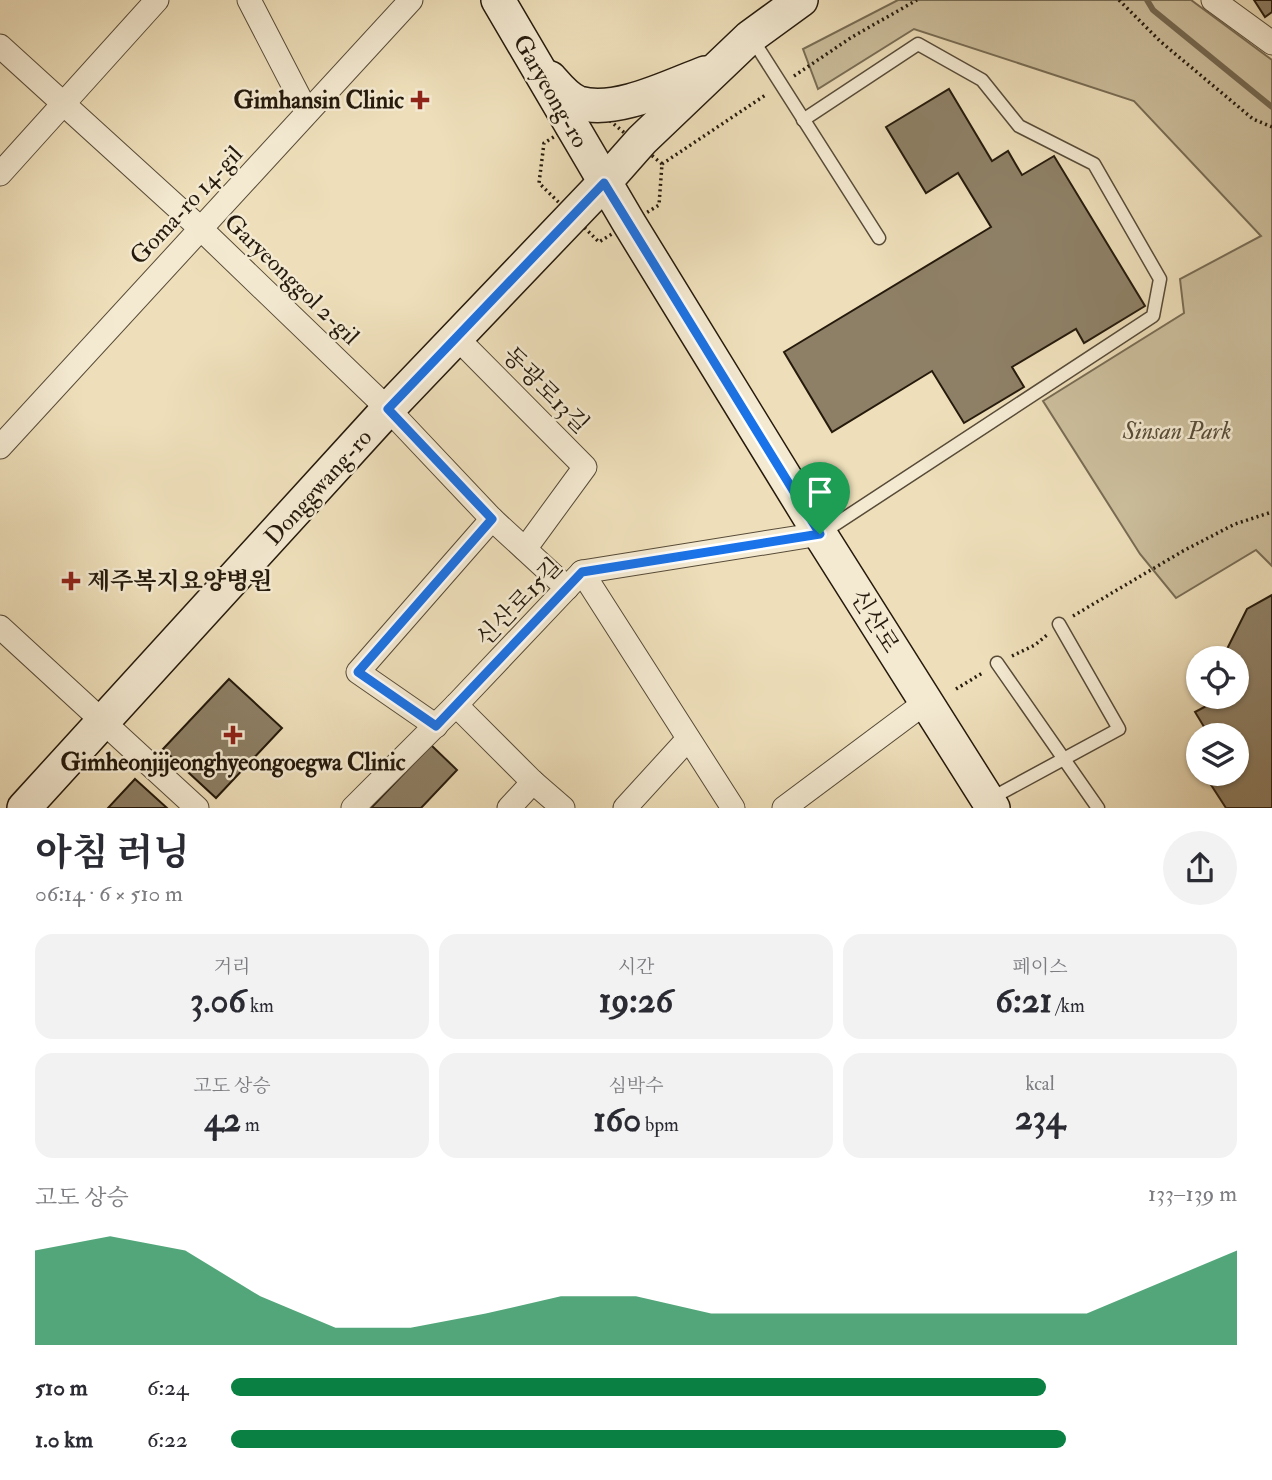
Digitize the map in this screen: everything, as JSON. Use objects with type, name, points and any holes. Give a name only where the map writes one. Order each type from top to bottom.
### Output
[{"type":"main road","name":"Garyeong-ro","points":[[498,0],[604,183]]},
{"type":"main road","name":"Donggwang-ro","points":[[24,808],[388,409],[642,140],[750,37],[801,0]]},
{"type":"main road","points":[[532,59],[567,96],[578,103],[594,105],[624,102],[717,69]]},
{"type":"main road","name":"신산로","points":[[604,183],[820,534],[941,696],[985,806]]},
{"type":"street","points":[[0,174],[157,0]]},
{"type":"street","points":[[249,0],[307,112]]},
{"type":"street","name":"Goma-ro 14-gil","points":[[0,447],[411,0]]},
{"type":"street","points":[[1220,2],[1272,43]]},
{"type":"street","name":"Garyeonggol 2-gil","points":[[0,46],[200,228],[388,409]]},
{"type":"street","name":"동광로13길","points":[[457,338],[585,467],[525,549]]},
{"type":"street","points":[[388,409],[492,519],[525,549],[575,580],[688,738],[733,808]]},
{"type":"street","points":[[436,726],[358,672],[492,519]]},
{"type":"street","name":"신산로15길","points":[[353,808],[436,726],[575,580],[820,534]]},
{"type":"street","points":[[0,627],[197,808]]},
{"type":"street","points":[[784,808],[941,696]]},
{"type":"street","points":[[456,705],[563,808]]},
{"type":"street","points":[[625,808],[688,738]]},
{"type":"street","points":[[509,808],[533,782]]},
{"type":"lane","points":[[750,37],[879,238]]},
{"type":"lane","points":[[803,120],[918,44],[982,79],[1019,126],[1094,164],[1160,279],[1153,316],[820,534]]},
{"type":"lane","points":[[985,806],[1119,729],[1059,624]]},
{"type":"lane","points":[[997,663],[1098,808]]},
{"type":"path","points":[[1119,0],[1161,42],[1253,119],[1272,127]]},
{"type":"path","points":[[941,696],[997,663],[1035,645],[1059,624],[1183,551],[1235,524],[1272,512]]},
{"type":"green space","name":"Sinsan Park","points":[[898,0],[1191,0],[1272,60],[1272,566],[1256,550],[1176,598],[1140,554],[1043,401],[1184,313],[1180,279],[1261,236],[1134,101],[914,29],[818,89],[803,49]]},
{"type":"building","points":[[1254,0],[1272,0],[1272,12],[1265,17]]},
{"type":"building","points":[[949,89],[992,161],[1008,151],[1022,175],[1054,156],[1145,306],[1084,343],[1076,329],[1012,367],[1024,387],[964,423],[932,371],[832,432],[784,352],[991,227],[958,173],[926,193],[886,127]]},
{"type":"building","points":[[1272,595],[1272,808],[1226,808],[1212,786],[1249,786],[1249,723],[1202,723],[1195,712],[1201,709],[1249,709],[1249,646],[1228,646],[1247,609]]},
{"type":"building","points":[[229,679],[282,728],[216,798],[163,749]]},
{"type":"building","points":[[431,745],[457,770],[421,808],[371,808]]},
{"type":"building","points":[[135,779],[167,808],[108,808]]},
{"type":"waterway","points":[[1147,0],[1153,10],[1272,107]]},
{"type":"place","name":"Gimhansin Clinic","points":[[420,100]]},
{"type":"place","name":"제주복지요양병원","points":[[71,581]]},
{"type":"place","name":"Gimheonjijeonghyeongoegwa Clinic","points":[[233,735]]},
{"type":"route","points":[[604,183],[820,534],[582,572],[436,726],[358,672],[492,519],[388,409],[604,183]]}]
